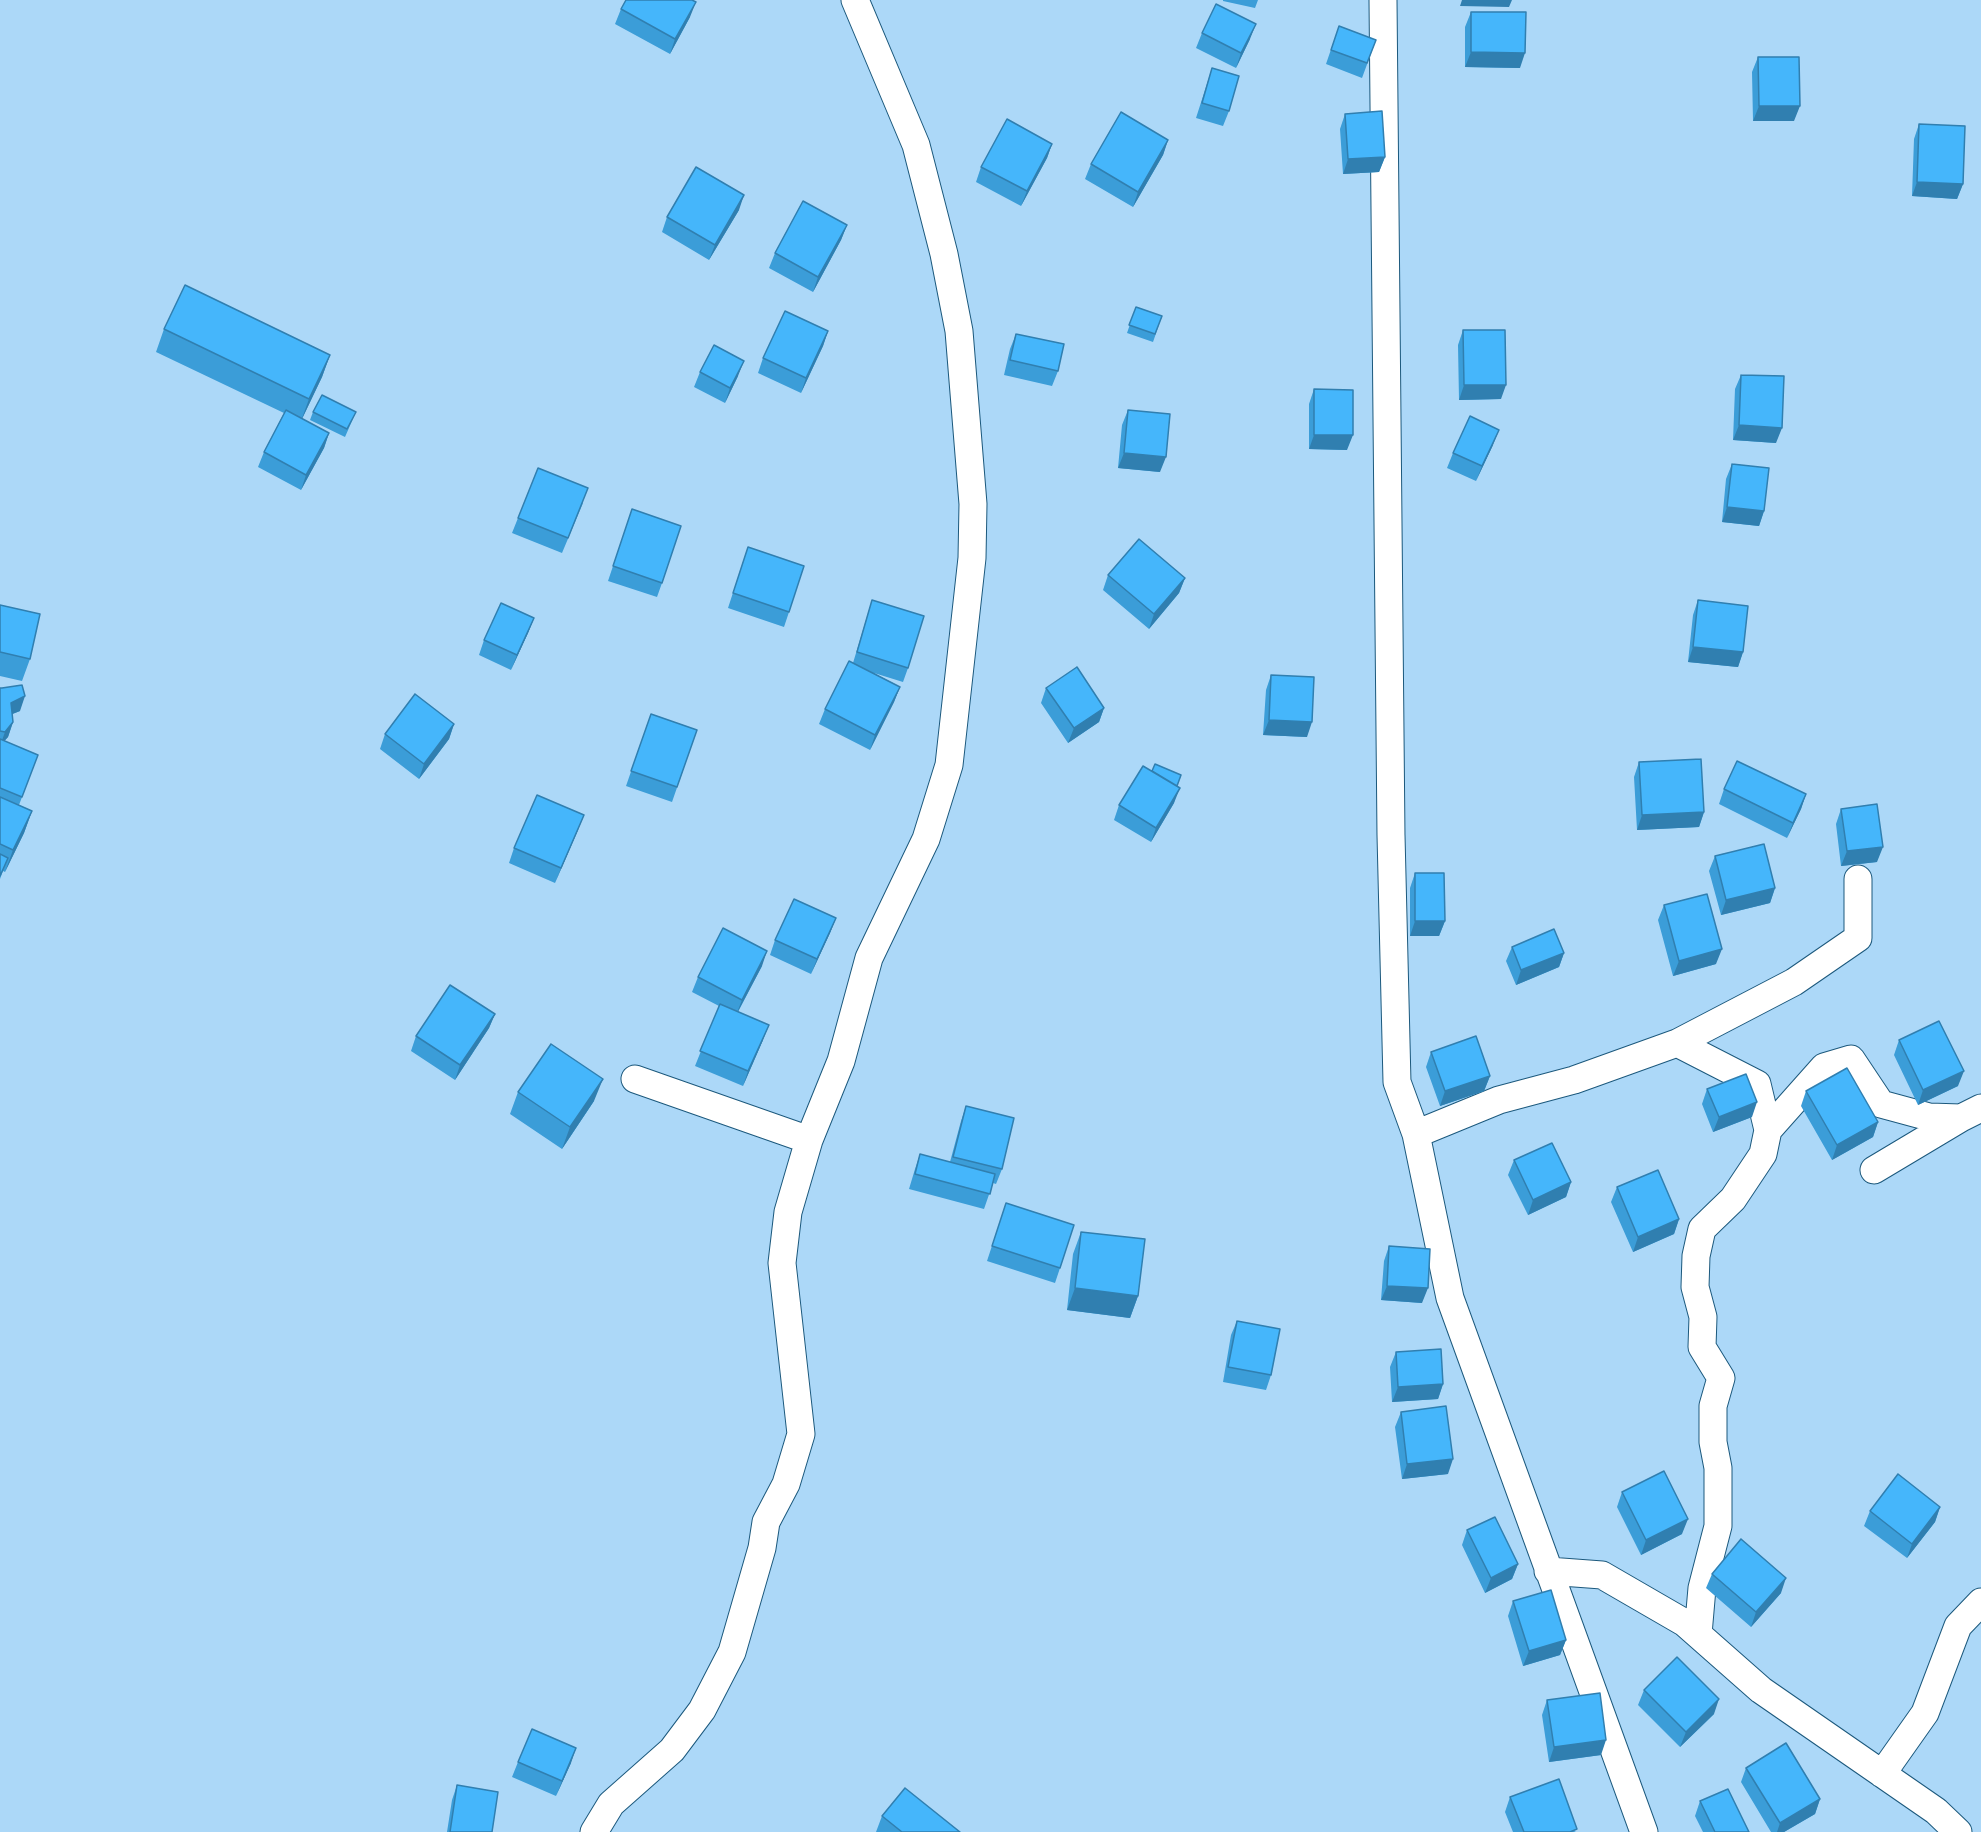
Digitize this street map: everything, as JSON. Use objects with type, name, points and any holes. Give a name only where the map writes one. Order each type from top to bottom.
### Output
[{"type":"street","points":[[594,1832],[611,1804],[672,1750],[702,1710],[732,1652],[762,1548],[766,1522],[786,1484],[801,1434],[782,1263],[788,1212],[809,1140],[841,1061],[869,958],[926,839],[949,765],[972,558],[973,504],[959,331],[944,254],[916,145],[855,0]]},
{"type":"street","points":[[1383,0],[1391,836],[1397,1082],[1416,1134],[1450,1299],[1644,1832]]},
{"type":"street","points":[[1416,1134],[1499,1100],[1575,1080],[1677,1043],[1794,982],[1858,938],[1858,879]]},
{"type":"street","points":[[1677,1043],[1757,1084],[1768,1130],[1763,1154],[1733,1200],[1702,1229],[1696,1256],[1695,1287],[1703,1317],[1702,1347],[1721,1378],[1713,1406],[1713,1442],[1718,1468],[1718,1527],[1701,1588],[1698,1635]]},
{"type":"street","points":[[1768,1130],[1824,1067],[1851,1059],[1881,1104],[1929,1117],[1971,1113]]},
{"type":"street","points":[[635,1080],[809,1140]]},
{"type":"street","points":[[1874,1170],[1971,1113]]},
{"type":"street","points":[[1548,1570],[1602,1575],[1685,1623],[1761,1690],[1936,1812],[1958,1832]]},
{"type":"street","points":[[1882,1774],[1925,1713],[1958,1626],[1981,1602]]},
{"type":"building","points":[[626,0],[692,0],[696,2],[675,39],[621,9]]},
{"type":"building","points":[[1216,4],[1256,24],[1241,53],[1202,33]]},
{"type":"building","points":[[1471,12],[1526,12],[1525,53],[1471,52]]},
{"type":"building","points":[[1339,26],[1376,40],[1367,63],[1331,50]]},
{"type":"building","points":[[1758,57],[1799,57],[1800,106],[1759,106]]},
{"type":"building","points":[[1212,68],[1239,76],[1229,111],[1202,103]]},
{"type":"building","points":[[1382,111],[1385,157],[1348,159],[1345,114]]},
{"type":"building","points":[[1121,112],[1168,140],[1138,192],[1091,164]]},
{"type":"building","points":[[1007,119],[1052,144],[1027,191],[981,167]]},
{"type":"building","points":[[1919,124],[1965,126],[1963,184],[1917,182]]},
{"type":"building","points":[[696,167],[744,195],[715,245],[667,217]]},
{"type":"building","points":[[803,201],[847,225],[818,277],[775,253]]},
{"type":"building","points":[[185,285],[330,355],[309,399],[164,329]]},
{"type":"building","points":[[1136,307],[1162,316],[1155,334],[1129,325]]},
{"type":"building","points":[[785,311],[828,331],[806,378],[763,358]]},
{"type":"building","points":[[1463,330],[1505,330],[1506,385],[1464,385]]},
{"type":"building","points":[[1016,334],[1064,344],[1058,371],[1010,360]]},
{"type":"building","points":[[714,345],[744,361],[730,388],[700,372]]},
{"type":"building","points":[[1741,375],[1784,376],[1782,428],[1739,425]]},
{"type":"building","points":[[1314,389],[1353,390],[1353,435],[1314,435]]},
{"type":"building","points":[[322,395],[356,412],[347,429],[313,412]]},
{"type":"building","points":[[286,410],[329,433],[306,475],[264,452]]},
{"type":"building","points":[[1128,410],[1170,414],[1166,457],[1124,453]]},
{"type":"building","points":[[1470,416],[1499,430],[1482,466],[1453,453]]},
{"type":"building","points":[[1732,464],[1769,468],[1764,511],[1727,507]]},
{"type":"building","points":[[538,468],[588,488],[568,538],[518,518]]},
{"type":"building","points":[[632,509],[681,526],[662,583],[613,566]]},
{"type":"building","points":[[1139,539],[1185,578],[1154,614],[1108,575]]},
{"type":"building","points":[[748,547],[804,566],[789,612],[733,593]]},
{"type":"building","points":[[872,600],[924,616],[908,668],[857,652]]},
{"type":"building","points":[[1698,600],[1748,606],[1743,652],[1693,647]]},
{"type":"building","points":[[501,603],[534,618],[517,655],[484,640]]},
{"type":"building","points":[[0,605],[40,614],[30,659],[0,652]]},
{"type":"building","points":[[849,661],[900,687],[875,735],[825,709]]},
{"type":"building","points":[[1077,667],[1104,708],[1074,728],[1046,688]]},
{"type":"building","points":[[1271,675],[1314,677],[1312,722],[1269,720]]},
{"type":"building","points":[[22,685],[25,696],[11,703],[13,722],[5,732],[0,731],[0,688]]},
{"type":"building","points":[[415,694],[454,724],[424,764],[385,734]]},
{"type":"building","points":[[651,714],[697,730],[677,787],[631,771]]},
{"type":"building","points":[[0,739],[38,755],[22,797],[0,788]]},
{"type":"building","points":[[1701,759],[1704,812],[1642,815],[1639,762]]},
{"type":"building","points":[[1737,761],[1806,794],[1793,823],[1724,789]]},
{"type":"building","points":[[1155,764],[1181,775],[1177,786],[1152,771]]},
{"type":"building","points":[[1143,766],[1180,788],[1156,828],[1119,805]]},
{"type":"building","points":[[537,795],[584,815],[561,868],[514,848]]},
{"type":"building","points":[[0,797],[32,811],[13,850],[0,844]]},
{"type":"building","points":[[1877,804],[1883,847],[1847,851],[1841,809]]},
{"type":"building","points":[[1764,844],[1775,888],[1726,900],[1715,856]]},
{"type":"building","points":[[0,854],[8,858],[0,876]]},
{"type":"building","points":[[1415,873],[1444,873],[1445,921],[1415,921]]},
{"type":"building","points":[[1707,894],[1722,949],[1679,961],[1664,905]]},
{"type":"building","points":[[794,899],[836,918],[817,959],[775,940]]},
{"type":"building","points":[[723,928],[767,951],[742,1000],[698,977]]},
{"type":"building","points":[[1554,929],[1564,953],[1521,970],[1512,947]]},
{"type":"building","points":[[450,985],[495,1014],[460,1065],[416,1036]]},
{"type":"building","points":[[720,1004],[769,1025],[748,1071],[700,1051]]},
{"type":"building","points":[[1939,1021],[1964,1071],[1923,1090],[1899,1040]]},
{"type":"building","points":[[1476,1036],[1490,1076],[1445,1091],[1431,1052]]},
{"type":"building","points":[[551,1044],[603,1079],[570,1127],[518,1092]]},
{"type":"building","points":[[1847,1068],[1878,1122],[1837,1145],[1806,1091]]},
{"type":"building","points":[[1746,1074],[1757,1102],[1719,1117],[1707,1089]]},
{"type":"building","points":[[966,1106],[1014,1118],[1002,1169],[953,1157]]},
{"type":"building","points":[[1552,1143],[1571,1182],[1533,1200],[1514,1160]]},
{"type":"building","points":[[920,1154],[995,1174],[990,1194],[915,1174]]},
{"type":"building","points":[[1658,1170],[1679,1219],[1638,1237],[1617,1187]]},
{"type":"building","points":[[1006,1203],[1074,1225],[1060,1268],[992,1246]]},
{"type":"building","points":[[1081,1232],[1145,1239],[1138,1296],[1075,1288]]},
{"type":"building","points":[[1389,1246],[1430,1249],[1428,1288],[1387,1286]]},
{"type":"building","points":[[1237,1321],[1280,1329],[1271,1375],[1228,1367]]},
{"type":"building","points":[[1441,1349],[1443,1384],[1398,1387],[1396,1352]]},
{"type":"building","points":[[1446,1406],[1453,1459],[1407,1464],[1401,1412]]},
{"type":"building","points":[[1664,1471],[1688,1519],[1646,1540],[1622,1492]]},
{"type":"building","points":[[1898,1474],[1940,1507],[1912,1544],[1870,1511]]},
{"type":"building","points":[[1495,1517],[1518,1564],[1491,1578],[1467,1530]]},
{"type":"building","points":[[1741,1539],[1786,1578],[1756,1612],[1712,1574]]},
{"type":"building","points":[[1551,1590],[1566,1640],[1529,1651],[1513,1601]]},
{"type":"building","points":[[1677,1657],[1719,1699],[1686,1732],[1644,1690]]},
{"type":"building","points":[[1600,1693],[1606,1740],[1554,1747],[1547,1700]]},
{"type":"building","points":[[532,1729],[576,1748],[562,1781],[518,1762]]},
{"type":"building","points":[[1786,1743],[1820,1799],[1780,1823],[1746,1768]]},
{"type":"building","points":[[1559,1779],[1577,1829],[1570,1832],[1524,1832],[1510,1797]]},
{"type":"building","points":[[457,1785],[498,1792],[492,1832],[450,1832]]},
{"type":"building","points":[[905,1788],[960,1832],[902,1832],[882,1816]]},
{"type":"building","points":[[1728,1789],[1749,1832],[1715,1832],[1700,1801]]}]
